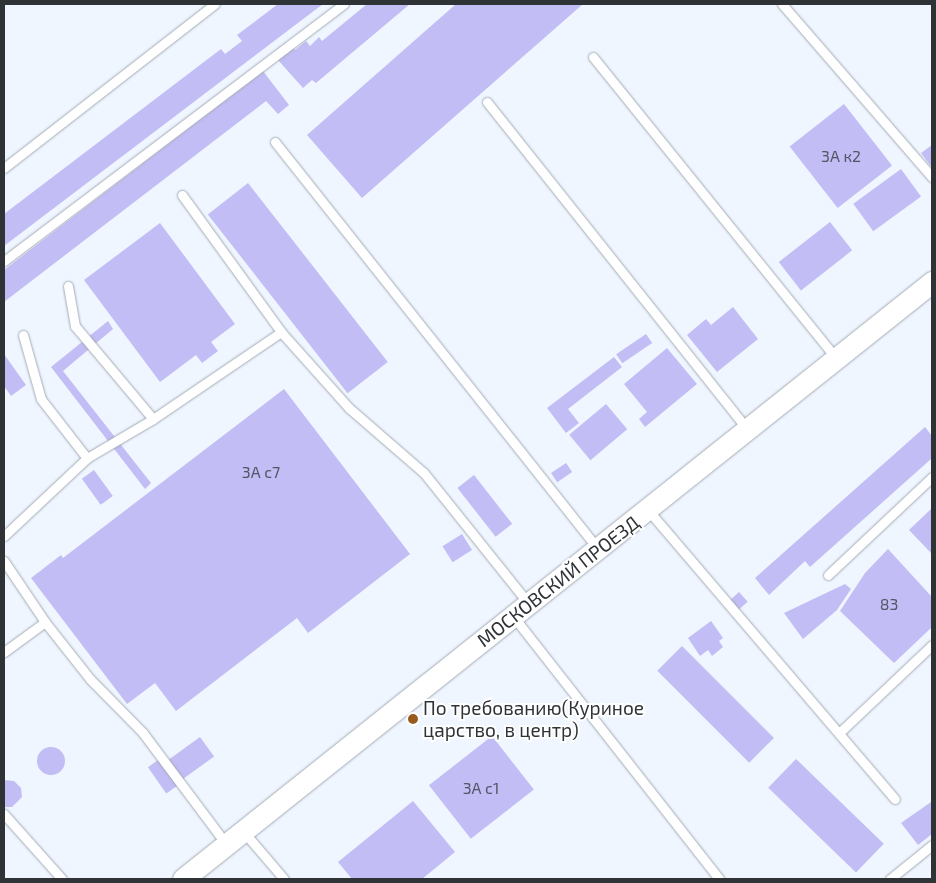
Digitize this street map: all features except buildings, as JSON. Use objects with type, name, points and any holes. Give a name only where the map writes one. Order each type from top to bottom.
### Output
[{"type":"street","name":"МОСКОВСКИЙ ПРОЕЗД","points":[[183,879],[932,282]]},
{"type":"lane","points":[[4,168],[215,4]]},
{"type":"lane","points":[[4,261],[344,4]]},
{"type":"lane","points":[[782,4],[932,177]]},
{"type":"lane","points":[[593,57],[836,358]]},
{"type":"lane","points":[[487,102],[747,430]]},
{"type":"lane","points":[[275,142],[598,549]]},
{"type":"lane","points":[[182,195],[281,332],[349,408],[424,472],[521,609],[719,879]]},
{"type":"lane","points":[[68,286],[75,326],[153,419]]},
{"type":"lane","points":[[4,536],[87,458],[153,419],[281,332]]},
{"type":"lane","points":[[23,335],[41,399],[87,458]]},
{"type":"lane","points":[[828,575],[932,477]]},
{"type":"lane","points":[[648,510],[895,798]]},
{"type":"lane","points":[[4,561],[45,622],[90,679],[143,733],[226,844]]},
{"type":"lane","points":[[4,652],[45,622]]},
{"type":"lane","points":[[839,733],[932,645]]},
{"type":"lane","points":[[4,814],[62,879]]},
{"type":"lane","points":[[243,831],[284,879]]},
{"type":"lane","points":[[890,879],[932,845]]},
{"type":"place","name":"По требованию(Куриное царство, в центр)","points":[[413,719]]}]
